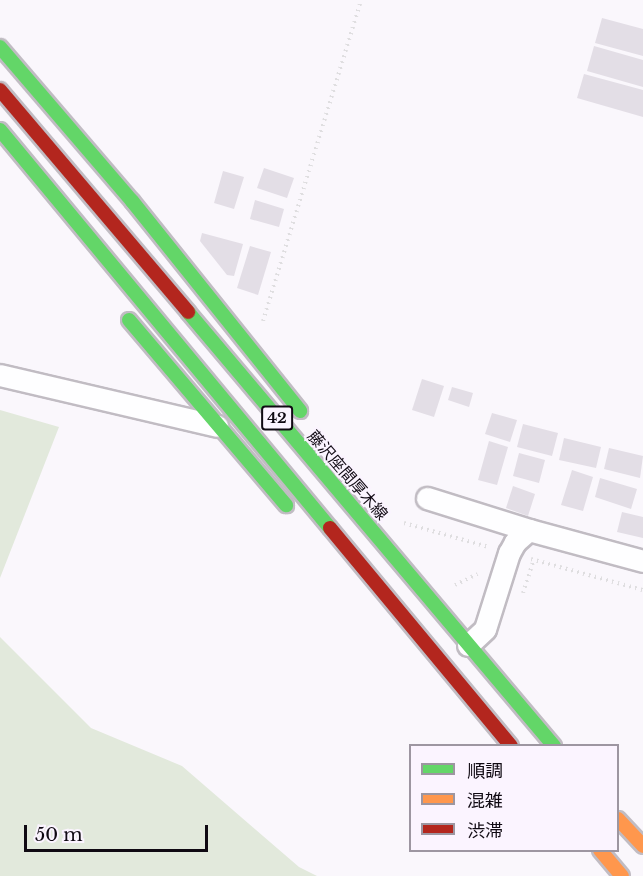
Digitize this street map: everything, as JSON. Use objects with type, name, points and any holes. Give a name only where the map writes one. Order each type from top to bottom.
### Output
[{"type":"main road","name":"42","points":[[0,47],[132,201],[308,421]]},
{"type":"main road","name":"藤沢座間厚木線","points":[[0,90],[406,567],[468,645],[552,744]]},
{"type":"main road","name":"42","points":[[0,130],[509,744]]},
{"type":"main road","name":"42","points":[[122,311],[217,426],[304,521],[380,588]]},
{"type":"main road","name":"42","points":[[348,478],[406,567]]},
{"type":"main road","points":[[619,820],[643,846]]},
{"type":"main road","points":[[602,852],[622,876]]},
{"type":"street","points":[[0,375],[217,426]]},
{"type":"street","points":[[427,498],[529,530],[643,561]]},
{"type":"street","points":[[468,645],[485,630],[509,553],[515,542],[529,530]]},
{"type":"path","points":[[254,353],[361,0]]},
{"type":"path","points":[[402,522],[492,548],[488,559]]},
{"type":"path","points":[[509,553],[643,590]]},
{"type":"path","points":[[452,586],[484,571]]},
{"type":"shaded area","points":[[0,410],[59,427],[0,578]]},
{"type":"shaded area","points":[[0,637],[91,728],[182,766],[299,867],[317,876],[0,876]]},
{"type":"building","points":[[602,18],[643,29],[643,56],[595,43]]},
{"type":"building","points":[[594,46],[643,60],[643,87],[587,71]]},
{"type":"building","points":[[584,74],[643,90],[643,117],[577,98]]},
{"type":"building","points":[[264,168],[294,178],[287,198],[257,188]]},
{"type":"building","points":[[223,171],[244,177],[234,209],[214,203]]},
{"type":"building","points":[[255,200],[284,209],[279,227],[250,219]]},
{"type":"building","points":[[202,233],[243,244],[234,276],[227,275],[200,241]]},
{"type":"building","points":[[250,246],[271,252],[258,295],[237,288]]},
{"type":"building","points":[[422,379],[444,386],[434,417],[412,410]]},
{"type":"building","points":[[452,387],[473,393],[469,407],[448,400]]},
{"type":"building","points":[[492,413],[517,420],[510,442],[485,434]]},
{"type":"building","points":[[523,424],[558,433],[552,456],[517,447]]},
{"type":"building","points":[[564,438],[601,447],[596,468],[559,460]]},
{"type":"building","points":[[489,441],[508,447],[497,485],[478,480]]},
{"type":"building","points":[[609,448],[643,456],[640,478],[604,469]]},
{"type":"building","points":[[519,453],[545,460],[539,483],[513,476]]},
{"type":"building","points":[[572,470],[593,477],[583,511],[561,505]]},
{"type":"building","points":[[600,478],[637,489],[631,509],[595,497]]},
{"type":"building","points":[[513,486],[535,494],[528,516],[506,508]]},
{"type":"building","points":[[622,512],[643,517],[643,538],[617,532]]},
{"type":"traffic: fast","points":[[0,47],[132,201],[300,411]]},
{"type":"traffic: fast","points":[[0,130],[330,528]]},
{"type":"traffic: fast","points":[[188,312],[552,744]]},
{"type":"traffic: fast","points":[[129,320],[286,505]]},
{"type":"traffic: slow","points":[[619,820],[643,846]]},
{"type":"traffic: slow","points":[[602,852],[622,876]]},
{"type":"traffic: jam","points":[[0,90],[188,312]]},
{"type":"traffic: jam","points":[[330,528],[509,744]]}]
